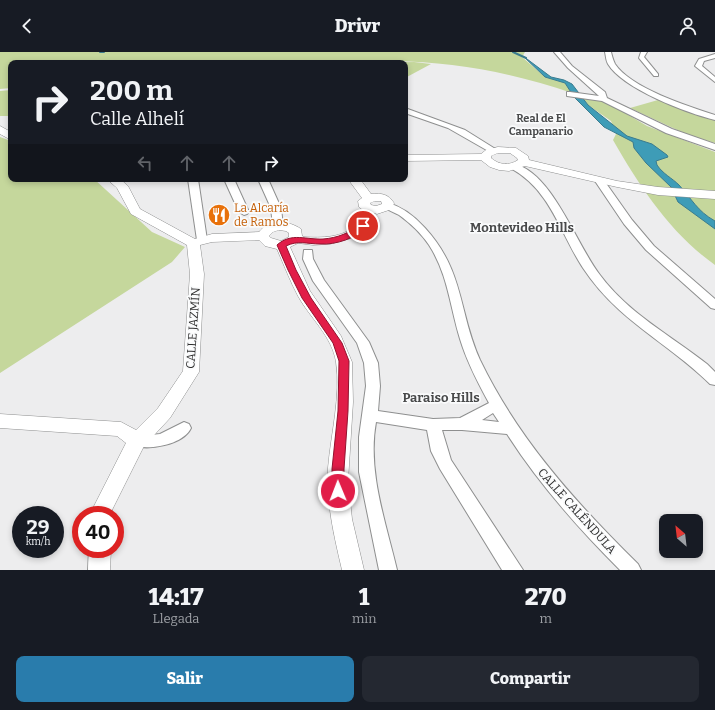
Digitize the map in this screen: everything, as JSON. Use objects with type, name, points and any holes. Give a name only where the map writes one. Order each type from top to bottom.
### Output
[{"type":"street","points":[[556,52],[570,67],[602,94],[604,99]]},
{"type":"street","points":[[608,52],[609,60],[620,72],[647,92],[715,118]]},
{"type":"street","points":[[644,52],[641,57],[643,61],[656,75]]},
{"type":"street","points":[[715,56],[701,60],[698,66],[715,80]]},
{"type":"street","points":[[570,94],[604,99],[669,131],[715,147]]},
{"type":"street","points":[[408,111],[440,122],[467,134],[490,154]]},
{"type":"street","points":[[408,158],[490,154],[502,150],[516,152],[522,156],[519,165]]},
{"type":"street","points":[[490,154],[488,161],[494,165],[519,165],[658,191],[715,195]]},
{"type":"street","points":[[519,165],[553,204],[561,216],[575,246],[604,289],[640,322],[690,357],[715,380]]},
{"type":"street","points":[[600,181],[628,222],[650,248],[715,305]]},
{"type":"street","points":[[117,182],[122,186],[135,211],[197,242],[250,235],[263,236]]},
{"type":"street","points":[[194,182],[200,218],[197,242]]},
{"type":"street","points":[[230,182],[244,212]]},
{"type":"street","points":[[264,182],[276,208],[278,226]]},
{"type":"street","points":[[356,182],[369,203],[379,210],[388,206]]},
{"type":"street","points":[[263,236],[268,243],[321,242],[345,237],[363,226],[369,203]]},
{"type":"street","name":"CALLE CALÉNDULA","points":[[388,206],[412,220],[434,243],[442,255],[451,276],[467,342],[497,408],[511,429],[563,498],[593,532],[632,570]]},
{"type":"street","points":[[263,236],[268,230],[278,226],[294,229],[296,232],[288,242],[292,270],[307,298],[338,343],[344,361],[343,411],[338,469],[338,491],[341,515],[354,570]]},
{"type":"street","name":"CALLE JAZMÍN","points":[[104,506],[137,441],[164,413],[192,372],[197,274],[197,242]]},
{"type":"street","points":[[308,252],[308,259],[319,281],[363,342],[371,363],[373,386],[366,437],[367,472],[388,570]]},
{"type":"street","points":[[462,424],[482,414],[490,408],[497,408]]},
{"type":"street","points":[[370,416],[433,425],[462,424],[511,429]]},
{"type":"street","points":[[0,421],[122,429],[137,441],[152,443],[168,439],[184,428]]},
{"type":"street","points":[[433,425],[439,451],[446,464],[510,567],[514,570]]},
{"type":"street","points":[[99,570],[100,558]]},
{"type":"green space","points":[[0,52],[525,52],[522,57],[545,77],[565,83],[572,93],[506,74],[462,66],[408,62],[408,60],[8,60],[8,88],[0,89]]},
{"type":"green space","points":[[408,62],[414,62],[431,64],[408,76]]},
{"type":"green space","points":[[8,90],[8,116],[0,116],[0,91]]},
{"type":"green space","points":[[581,96],[598,97],[647,126],[715,152],[715,265],[684,239],[657,208],[634,175],[613,140],[616,134],[611,121],[588,105]]},
{"type":"green space","points":[[658,100],[715,120],[715,143],[688,135],[630,108]]},
{"type":"green space","points":[[0,137],[8,140],[8,182],[97,182],[152,232],[185,247],[172,262],[0,373]]},
{"type":"water","points":[[523,56],[551,77],[564,80],[572,84],[588,105],[627,136],[652,144],[667,155],[668,157],[656,161],[657,165],[679,185],[699,209],[715,221],[715,229],[678,202],[671,187],[646,163],[634,148],[633,142],[604,127],[574,97],[565,83],[545,77]]},
{"type":"waterway","points":[[513,52],[526,58]]},
{"type":"place","name":"La Alcaría de Ramos","points":[[219,215]]},
{"type":"district","name":"Real de El Campanario","points":[[541,124]]},
{"type":"district","name":"Montevideo Hills","points":[[522,227]]},
{"type":"district","name":"Paraiso Hills","points":[[441,397]]},
{"type":"route","points":[[338,491],[338,469],[343,411],[344,361],[338,343],[307,298],[292,270],[282,245],[295,239],[321,242],[336,240],[355,232],[363,226]]}]
